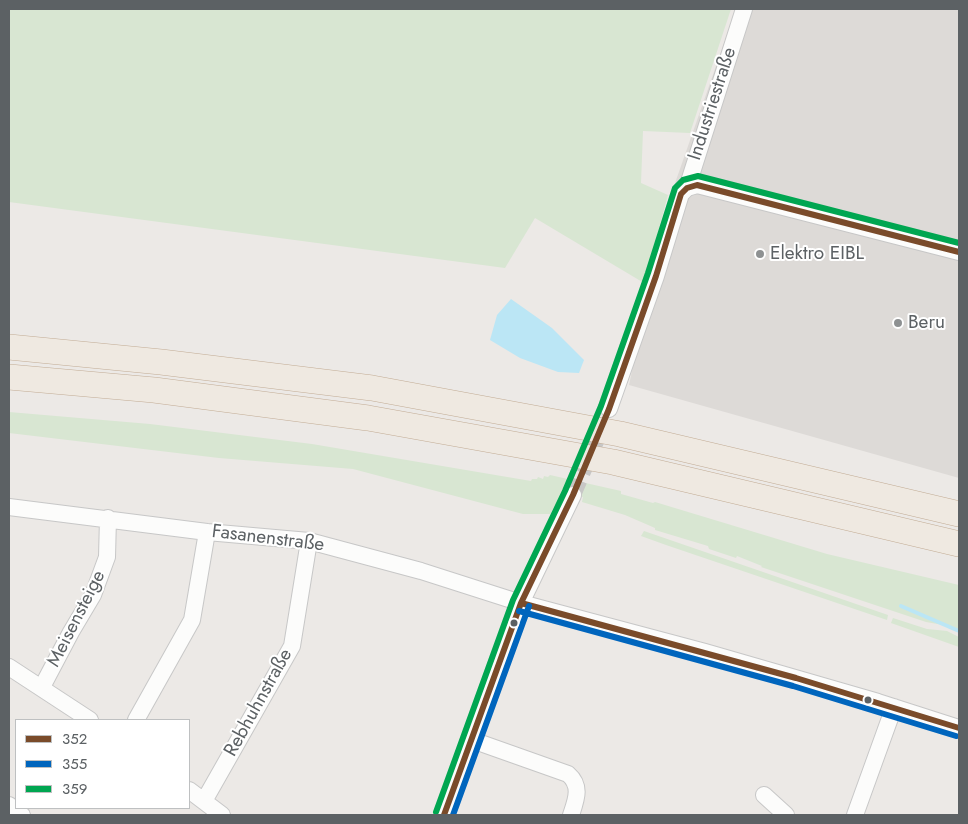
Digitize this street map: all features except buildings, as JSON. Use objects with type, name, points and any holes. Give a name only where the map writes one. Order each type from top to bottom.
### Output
[{"type":"highway","points":[[9,347],[161,362],[372,388],[620,434],[959,514]]},
{"type":"highway","points":[[9,377],[154,390],[368,418],[613,462],[959,544]]},
{"type":"street","name":"Industriestraße","points":[[687,188],[744,9]]},
{"type":"street","name":"Industriestraße","points":[[687,188],[697,185],[959,252]]},
{"type":"street","points":[[609,409],[656,276],[681,194],[687,188]]},
{"type":"street","points":[[444,815],[521,603],[573,495]]},
{"type":"street","name":"Fasanenstraße","points":[[9,507],[108,518],[206,532],[309,541],[421,572],[521,603],[705,652],[959,728]]},
{"type":"street","name":"Meisensteige","points":[[42,688],[70,632],[93,595],[107,557],[108,518]]},
{"type":"street","points":[[137,719],[192,620],[206,532]]},
{"type":"street","name":"Rebhuhnstraße","points":[[204,801],[292,646],[309,541]]},
{"type":"street","points":[[9,667],[88,719]]},
{"type":"street","points":[[855,815],[894,707]]},
{"type":"street","points":[[472,740],[568,774],[577,788],[577,796],[571,815]]},
{"type":"street","points":[[190,791],[222,815]]},
{"type":"street","points":[[764,795],[786,815]]},
{"type":"street","points":[[9,805],[22,815]]},
{"type":"shaded area","points":[[736,9],[959,9],[959,478],[629,385],[667,206]]},
{"type":"green space","points":[[9,9],[731,9],[690,133],[643,131],[641,183],[668,195],[644,283],[535,218],[505,268],[9,202]]},
{"type":"green space","points":[[9,412],[150,424],[312,444],[531,481],[538,477],[543,479],[544,476],[548,477],[550,475],[621,491],[621,494],[655,502],[827,554],[959,585],[959,630],[949,626],[926,622],[761,567],[737,556],[736,558],[709,549],[708,546],[655,530],[655,528],[625,515],[582,502],[583,497],[566,494],[555,506],[551,514],[523,514],[353,469],[219,458],[9,433]]},
{"type":"green space","points":[[644,531],[888,615],[887,620],[641,536]]},
{"type":"green space","points":[[893,618],[927,629],[947,631],[959,637],[959,647],[891,623]]},
{"type":"water","points":[[511,299],[552,328],[584,360],[579,373],[558,372],[520,358],[490,340],[497,315]]},
{"type":"waterway","points":[[901,606],[959,631]]},
{"type":"tunnel","points":[[573,495],[604,423]]},
{"type":"transit line","name":"359","points":[[436,812],[513,600],[565,491],[601,406],[648,273],[675,188],[683,180],[698,176],[959,243]]},
{"type":"transit line","name":"352","points":[[444,815],[521,603],[573,495],[609,409],[656,276],[681,194],[687,188],[697,185],[959,252]]},
{"type":"transit line","name":"352","points":[[521,603],[796,678],[959,728]]},
{"type":"transit line","name":"355","points":[[453,815],[529,606]]},
{"type":"transit line","name":"355","points":[[519,611],[793,686],[956,736]]},
{"type":"place","name":"Elektro EIBL","points":[[760,254]]},
{"type":"place","name":"Beru","points":[[898,323]]}]
